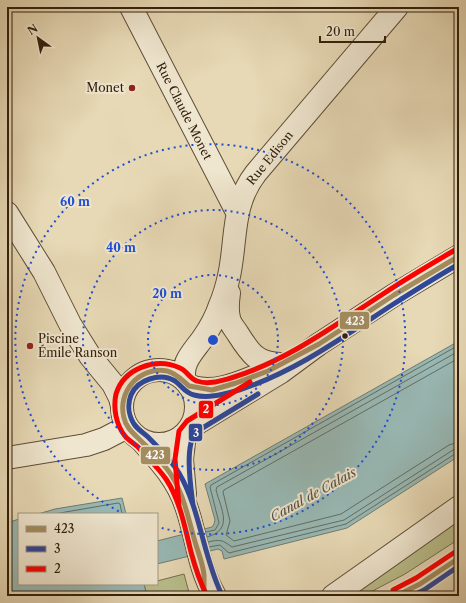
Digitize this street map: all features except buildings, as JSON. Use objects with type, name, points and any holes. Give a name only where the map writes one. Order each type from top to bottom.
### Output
[{"type":"street","name":"Rue Claude Monet","points":[[131,7],[238,214]]},
{"type":"street","name":"Rue Edison","points":[[187,384],[183,375],[185,365],[204,338],[216,315],[229,275],[238,214],[244,190],[249,182],[396,7]]},
{"type":"street","points":[[7,213],[44,272],[74,330],[90,356],[113,384],[120,398],[129,424],[170,474],[179,489],[186,507],[204,574],[215,596]]},
{"type":"street","points":[[186,507],[182,466],[188,430],[194,418],[196,404],[194,395],[187,384],[177,375],[167,371],[157,370],[138,376],[125,392],[129,424],[153,444],[172,442],[188,430],[281,372],[319,344],[394,295],[459,256]]},
{"type":"street","points":[[229,275],[228,314],[231,324],[250,354],[264,362],[281,364]]},
{"type":"street","points":[[187,384],[206,390],[247,380],[319,344]]},
{"type":"street","points":[[7,458],[86,445],[104,439],[129,424]]},
{"type":"street","points":[[333,596],[459,507]]},
{"type":"street","points":[[204,574],[204,596]]},
{"type":"green space","points":[[459,513],[459,539],[405,574],[363,596],[342,596]]},
{"type":"green space","points":[[184,574],[190,596],[147,596],[144,585],[158,585],[158,581]]},
{"type":"water","name":"Canal de Calais","points":[[459,341],[459,456],[347,528],[224,559],[222,551],[218,549],[158,564],[158,541],[212,527],[214,524],[215,520],[205,484]]},
{"type":"water","points":[[122,498],[126,513],[41,513],[55,509]]},
{"type":"water","points":[[18,519],[18,585],[144,585],[147,596],[7,596],[7,523]]},
{"type":"transit line","name":"2","points":[[207,596],[196,569],[182,514],[171,487],[160,471],[139,448],[127,438],[119,427],[115,405],[116,394],[120,385],[133,371],[151,365],[171,365],[185,371],[195,380],[205,383],[231,378],[252,371],[291,352],[329,330],[401,282],[455,250]]},
{"type":"transit line","name":"423","points":[[189,386],[212,390],[268,371],[319,344],[394,295],[459,256]]},
{"type":"transit line","name":"3","points":[[221,593],[210,563],[192,502],[179,473],[165,454],[137,428],[132,421],[129,403],[134,390],[138,385],[150,379],[163,377],[175,381],[191,394],[200,396],[216,396],[239,390],[260,382],[280,374],[318,353],[459,264]]},
{"type":"transit line","name":"423","points":[[189,386],[179,377],[167,371],[147,373],[139,377],[127,390],[123,408],[127,426],[162,462],[178,486],[203,567],[204,596]]},
{"type":"transit line","name":"2","points":[[179,507],[175,459],[179,431],[187,421],[250,382]]},
{"type":"transit line","name":"3","points":[[193,505],[189,467],[192,438],[196,432],[258,394]]},
{"type":"transit line","name":"2","points":[[393,590],[416,578],[455,552]]},
{"type":"transit line","name":"423","points":[[396,596],[420,584],[459,558]]},
{"type":"transit line","name":"3","points":[[412,596],[424,590],[459,566]]},
{"type":"place","name":"Monet","points":[[132,88]]},
{"type":"place","name":"Piscine Émile Ranson","points":[[30,346]]}]
